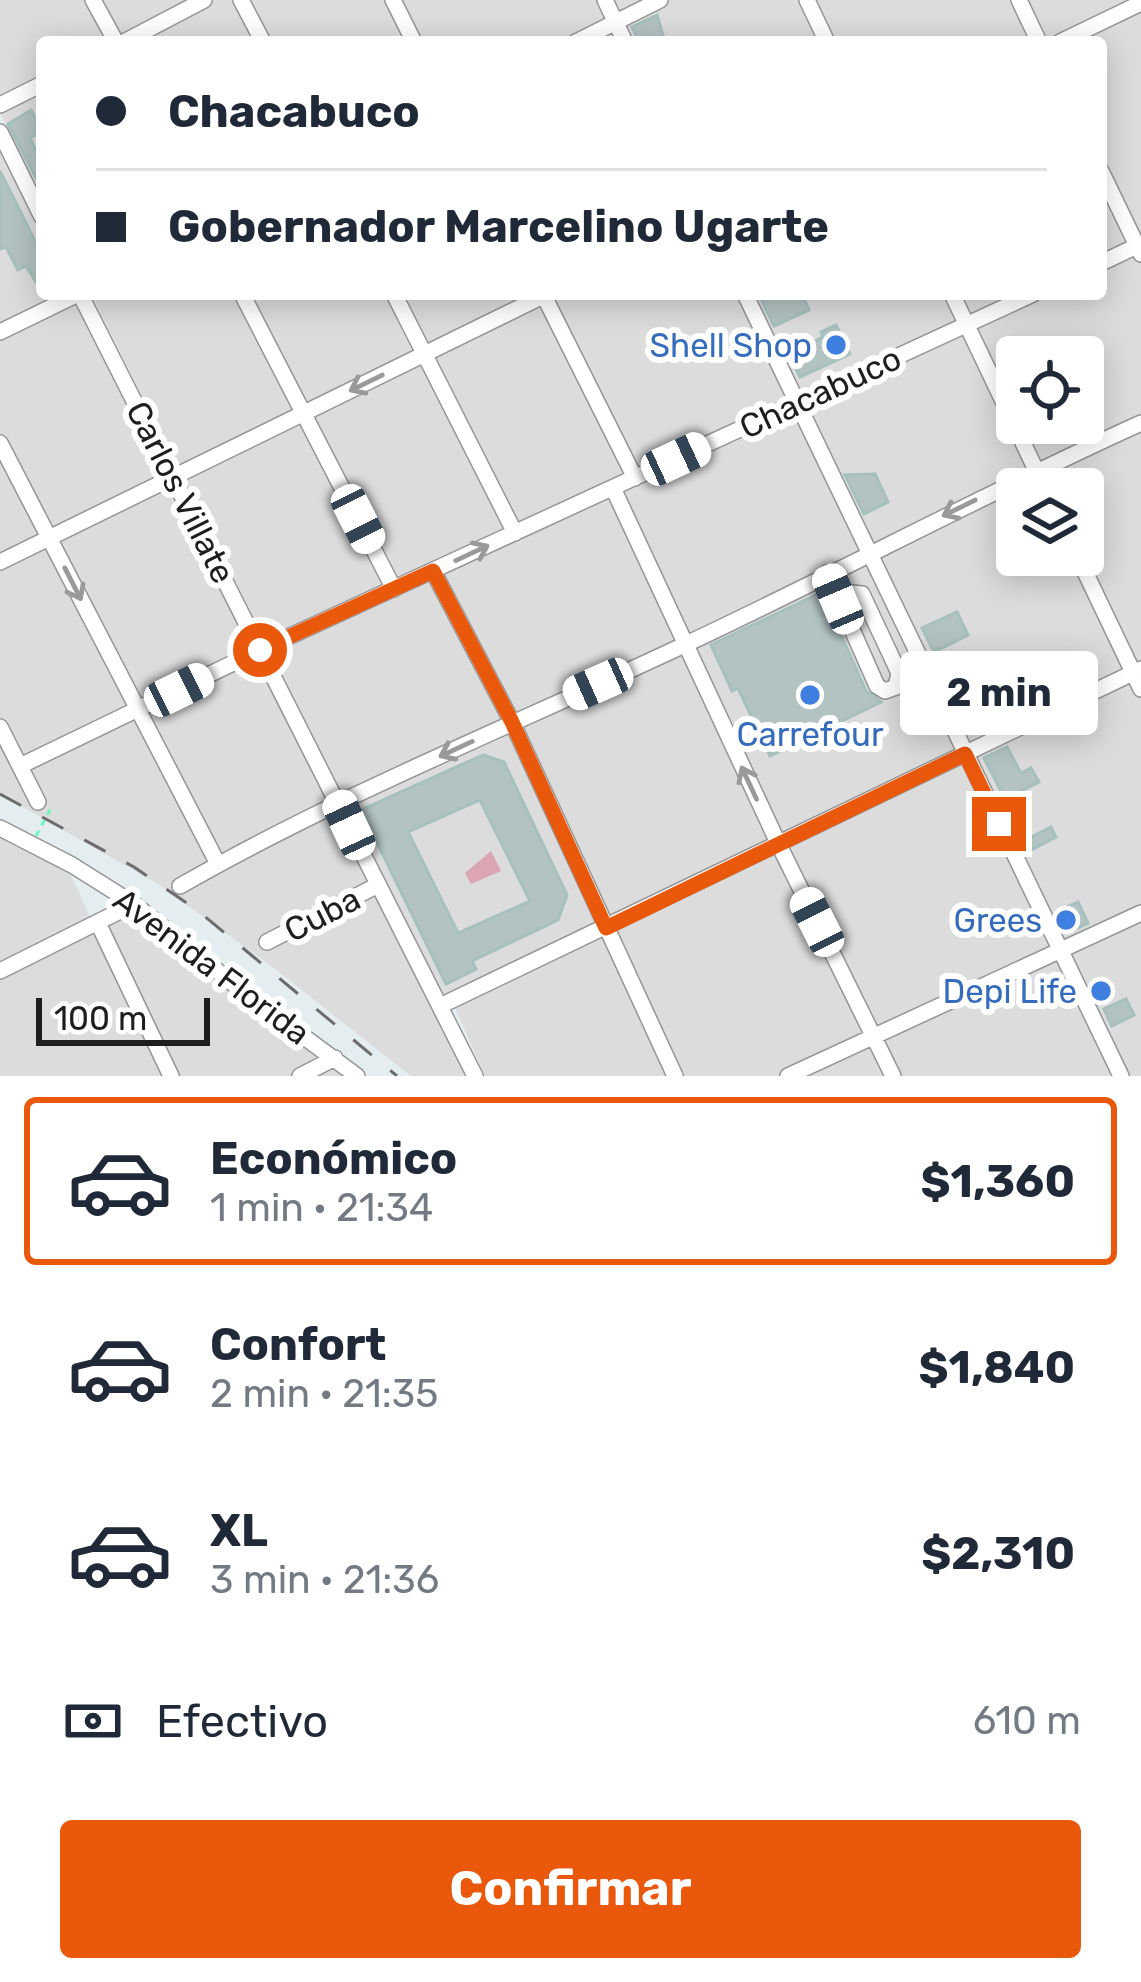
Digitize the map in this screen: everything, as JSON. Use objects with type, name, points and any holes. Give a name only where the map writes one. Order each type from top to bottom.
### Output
[{"type":"street","points":[[93,0],[116,36]]},
{"type":"street","points":[[132,36],[204,0]]},
{"type":"street","points":[[241,0],[260,36]]},
{"type":"street","points":[[393,0],[411,36]]},
{"type":"street","points":[[605,0],[622,36]]},
{"type":"street","points":[[588,36],[660,0]]},
{"type":"street","points":[[807,0],[824,36]]},
{"type":"street","points":[[1018,0],[1036,36]]},
{"type":"street","points":[[1072,36],[1141,3]]},
{"type":"street","points":[[0,105],[36,87]]},
{"type":"street","points":[[0,132],[36,206]]},
{"type":"street","points":[[1107,183],[1140,248],[1107,260]]},
{"type":"street","points":[[0,332],[67,300]]},
{"type":"street","name":"Carlos Villate","points":[[82,300],[475,1076]]},
{"type":"street","points":[[245,300],[394,589]]},
{"type":"street","points":[[397,300],[515,533]]},
{"type":"street","points":[[0,562],[532,300]]},
{"type":"street","points":[[547,300],[635,478]]},
{"type":"street","points":[[748,300],[1121,1076]]},
{"type":"street","points":[[955,300],[1035,468]]},
{"type":"street","name":"Chacabuco","points":[[20,766],[260,650],[1020,300]]},
{"type":"street","points":[[1040,468],[1141,423]]},
{"type":"street","points":[[0,443],[218,864]]},
{"type":"street","points":[[613,488],[684,646],[893,1076]]},
{"type":"street","points":[[180,886],[339,803],[684,646],[996,490]]},
{"type":"street","points":[[433,571],[512,722],[675,1076]]},
{"type":"street","points":[[827,574],[838,599],[877,686],[885,691],[896,687],[899,674],[862,594],[838,599]]},
{"type":"street","points":[[440,1006],[965,754],[1138,677],[1088,576]]},
{"type":"street","points":[[0,727],[45,805]]},
{"type":"street","name":"Avenida Florida","points":[[0,828],[134,904],[357,1076]]},
{"type":"street","name":"Cuba","points":[[267,942],[378,885]]},
{"type":"street","points":[[0,971],[134,904]]},
{"type":"street","points":[[788,1076],[1141,913]]},
{"type":"street","points":[[98,923],[171,1076]]},
{"type":"street","points":[[300,1076],[335,1058]]},
{"type":"path","points":[[36,836],[45,805]]},
{"type":"shaded area","points":[[0,0],[1141,0],[1141,1076],[485,1076],[452,1001],[440,1006],[361,831],[94,300],[1107,300],[1107,36],[36,36],[36,185],[0,113]]},
{"type":"shaded area","points":[[0,149],[36,221],[36,300],[76,300],[465,1076],[411,1076],[158,884],[0,794]]},
{"type":"shaded area","points":[[0,834],[67,867],[95,928],[133,911],[348,1076],[0,1076]]},
{"type":"shaded area","points":[[491,851],[501,871],[471,884],[465,873]]},
{"type":"building","points":[[657,15],[663,36],[636,36],[632,27]]},
{"type":"building","points":[[31,110],[36,120],[36,134],[30,138],[36,151],[36,178],[8,124]]},
{"type":"building","points":[[0,171],[36,243],[36,282],[26,266],[18,270],[6,247],[0,249]]},
{"type":"building","points":[[761,300],[805,300],[809,310],[774,326]]},
{"type":"building","points":[[836,325],[850,354],[800,377],[789,354]]},
{"type":"building","points":[[875,474],[888,502],[864,514],[845,475]]},
{"type":"building","points":[[822,592],[866,691],[881,702],[770,756],[738,688],[732,691],[711,645]]},
{"type":"building","points":[[957,612],[968,635],[934,652],[922,628]]},
{"type":"building","points":[[1007,747],[1021,773],[1031,768],[1039,782],[1005,799],[984,758]]},
{"type":"building","points":[[483,755],[504,762],[567,895],[558,920],[472,961],[476,969],[446,984],[361,810]],"holes":[[[480,800],[530,901],[458,933],[408,832]]]},
{"type":"building","points":[[1051,827],[1056,837],[1029,851],[1024,841]]},
{"type":"building","points":[[1078,902],[1088,923],[1074,930],[1066,928],[1058,911]]},
{"type":"building","points":[[1126,999],[1134,1015],[1112,1026],[1104,1009]]},
{"type":"railway","points":[[0,794],[134,867],[197,910],[397,1076]]},
{"type":"place","name":"Shell Shop","points":[[836,345]]},
{"type":"place","name":"Carrefour","points":[[810,695]]},
{"type":"place","name":"Grees","points":[[1066,920]]},
{"type":"place","name":"Depi Life","points":[[1101,991]]},
{"type":"route","points":[[260,650],[433,571],[512,722],[606,928],[965,754],[999,824]]}]
